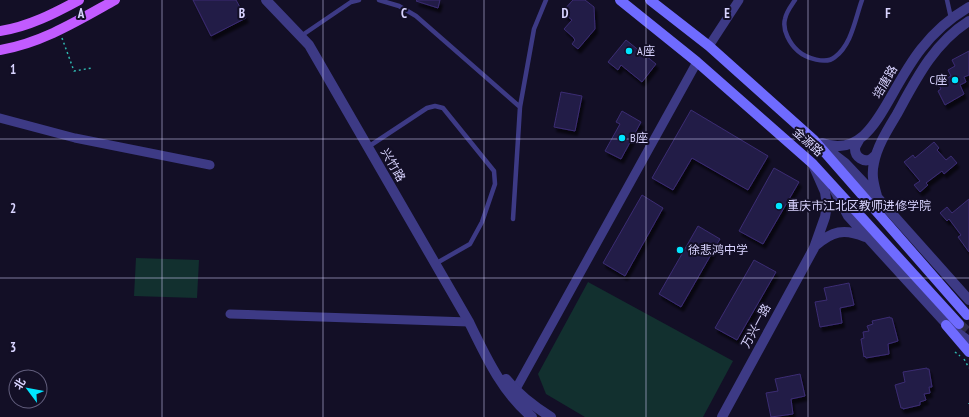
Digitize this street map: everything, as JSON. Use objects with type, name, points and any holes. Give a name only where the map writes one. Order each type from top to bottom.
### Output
[{"type":"main road","points":[[0,31],[46,17],[79,0]]},
{"type":"main road","points":[[0,50],[13,48],[60,30],[115,0]]},
{"type":"main road","name":"金源路","points":[[620,0],[697,62],[813,164],[959,324]]},
{"type":"main road","name":"金源路","points":[[650,0],[709,46],[814,140],[967,314]]},
{"type":"main road","points":[[946,325],[969,352]]},
{"type":"street","name":"兴竹路","points":[[266,0],[309,45],[469,322],[484,353],[532,417]]},
{"type":"street","points":[[709,46],[739,0]]},
{"type":"street","name":"培唐路","points":[[814,140],[830,146],[839,146],[859,140],[869,132],[921,49],[935,32],[951,18],[969,7]]},
{"type":"street","points":[[878,198],[873,183],[873,175],[876,155],[888,130],[927,62],[944,40],[969,21]]},
{"type":"street","points":[[514,394],[697,62]]},
{"type":"street","points":[[0,118],[75,138],[210,165]]},
{"type":"street","points":[[814,140],[845,164],[878,198],[969,300]]},
{"type":"street","points":[[859,140],[855,148],[856,154],[859,158],[865,161],[870,160],[876,155]]},
{"type":"street","points":[[813,164],[825,192],[828,205],[814,248]]},
{"type":"street","points":[[832,184],[848,216],[946,325],[969,346]]},
{"type":"street","points":[[814,248],[826,236],[838,232],[856,233],[869,239]]},
{"type":"street","name":"万兴一路","points":[[722,417],[814,248]]},
{"type":"street","points":[[230,314],[469,322]]},
{"type":"street","points":[[946,325],[969,341]]},
{"type":"street","name":"兴竹路","points":[[514,394],[551,417]]},
{"type":"lane","points":[[301,36],[350,2],[359,0]]},
{"type":"lane","points":[[379,0],[399,6],[416,16],[520,107]]},
{"type":"lane","points":[[513,219],[520,107],[534,29],[546,0]]},
{"type":"lane","points":[[795,0],[788,10],[784,20],[786,33],[789,40],[798,52],[824,61],[834,59],[847,43],[862,0]]},
{"type":"lane","points":[[947,0],[951,18]]},
{"type":"lane","points":[[368,147],[427,108],[435,106],[443,108],[494,171],[495,184],[482,222],[470,244],[436,264]]},
{"type":"path","points":[[60,30],[74,71],[92,68]]},
{"type":"green space","points":[[136,258],[199,260],[197,298],[134,296]]},
{"type":"green space","points":[[588,282],[733,361],[703,417],[585,417],[546,394],[538,374]]},
{"type":"building","points":[[193,0],[236,0],[246,18],[211,36]]},
{"type":"building","points":[[440,0],[438,8],[416,1]]},
{"type":"building","points":[[573,0],[585,0],[594,7],[595,29],[578,49],[572,44],[575,40],[574,38],[564,29],[572,20],[562,12]]},
{"type":"building","name":"A座","points":[[626,40],[656,64],[642,82],[621,65],[618,70],[608,62]]},
{"type":"building","name":"C座","points":[[969,51],[969,75],[964,77],[966,82],[960,85],[964,94],[945,105],[938,91],[941,89],[938,83],[951,76],[948,70],[955,66],[952,60]]},
{"type":"building","points":[[561,92],[582,96],[575,131],[554,127]]},
{"type":"building","points":[[691,110],[768,156],[748,190],[692,158],[673,190],[652,178]]},
{"type":"building","name":"B座","points":[[622,111],[641,122],[621,159],[605,151],[620,124],[616,122]]},
{"type":"building","points":[[934,142],[939,148],[937,150],[946,160],[951,156],[957,163],[944,174],[942,171],[926,183],[928,185],[920,192],[914,185],[920,181],[904,162],[913,155],[915,158]]},
{"type":"building","points":[[774,168],[799,182],[763,244],[739,231]]},
{"type":"building","points":[[642,195],[663,208],[625,276],[603,263]]},
{"type":"building","points":[[969,199],[969,252],[958,237],[961,235],[949,219],[947,221],[940,213],[947,207],[952,213]]},
{"type":"building","points":[[698,226],[720,239],[681,307],[659,294]]},
{"type":"building","points":[[754,260],[776,272],[737,340],[715,328]]},
{"type":"building","points":[[849,283],[854,305],[840,308],[842,323],[820,327],[815,302],[827,300],[824,288]]},
{"type":"building","points":[[890,317],[892,318],[898,341],[888,344],[889,354],[866,358],[865,356],[864,357],[861,339],[864,338],[863,332],[869,331],[867,326],[873,324],[872,321]]},
{"type":"building","points":[[927,368],[929,369],[932,387],[929,387],[930,393],[924,394],[926,400],[920,402],[920,405],[903,409],[901,408],[895,385],[905,382],[903,372]]},
{"type":"building","points":[[800,374],[805,396],[791,399],[793,414],[771,417],[766,393],[778,391],[775,379]]},
{"type":"tunnel","points":[[959,324],[969,333]]},
{"type":"place","name":"A座","points":[[629,51]]},
{"type":"place","name":"C座","points":[[955,80]]},
{"type":"place","name":"B座","points":[[622,138]]},
{"type":"place","name":"重庆市江北区教师进修学院","points":[[779,206]]},
{"type":"place","name":"徐悲鸿中学","points":[[680,250]]}]
